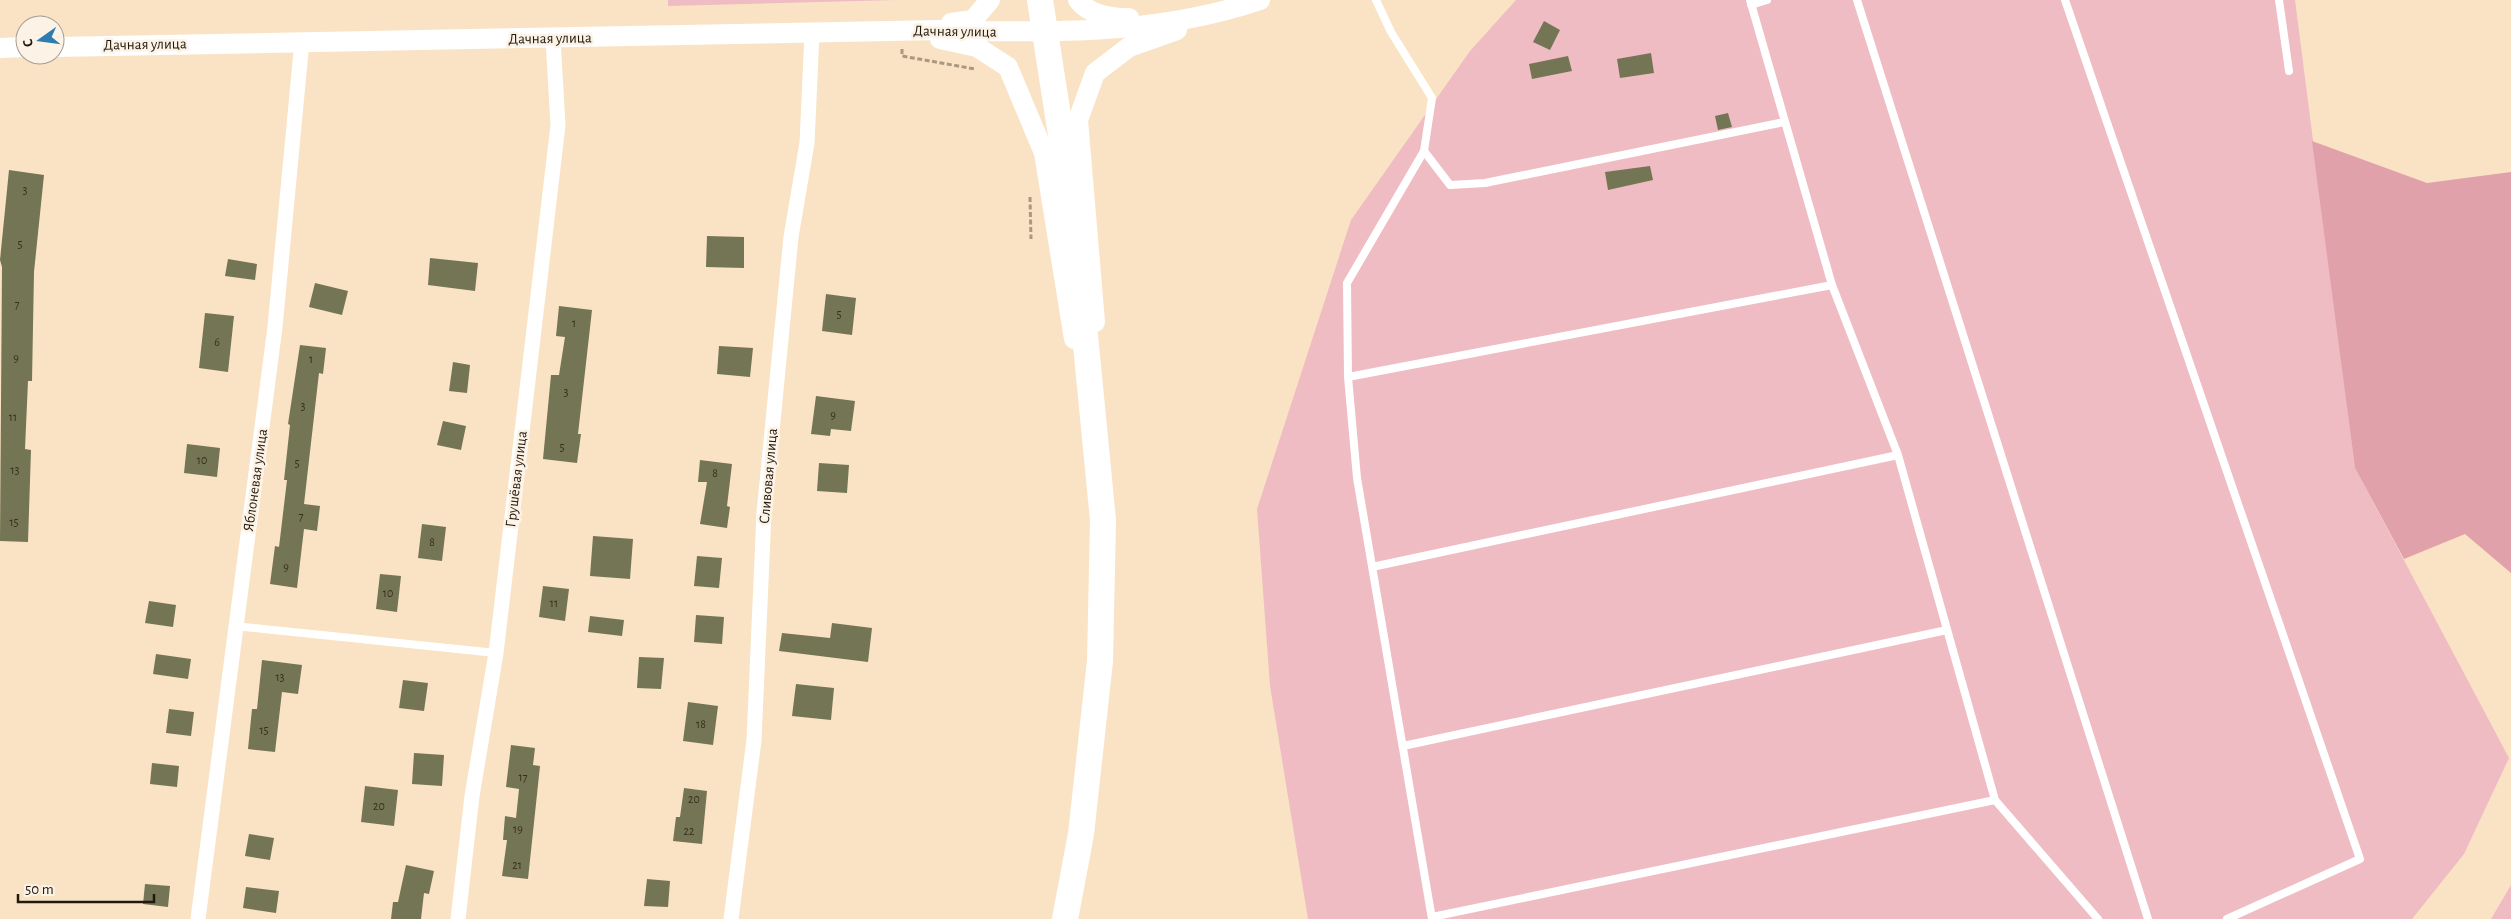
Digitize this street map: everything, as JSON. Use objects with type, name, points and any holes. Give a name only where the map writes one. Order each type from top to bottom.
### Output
[{"type":"highway","points":[[1040,0],[1073,212],[1103,520],[1100,661],[1082,834],[1065,919]]},
{"type":"main road","points":[[904,31],[973,20],[990,0]]},
{"type":"main road","points":[[1078,0],[1085,9],[1119,19],[1226,12]]},
{"type":"main road","points":[[1103,520],[1094,289],[1078,120],[1095,73],[1130,47],[1260,0]]},
{"type":"main road","name":"Дачная улица","points":[[65,47],[904,31],[1044,33],[1144,26],[1226,12]]},
{"type":"main road","points":[[904,31],[977,47],[1008,67],[1044,153],[1103,520]]},
{"type":"main road","points":[[0,48],[15,47]]},
{"type":"street","name":"Сливовая улица","points":[[731,919],[754,740],[764,513],[790,237],[807,143],[812,33]]},
{"type":"street","name":"Грушёвая улица","points":[[458,919],[472,796],[496,653],[558,125],[553,38]]},
{"type":"street","name":"Яблоневая улица","points":[[198,919],[275,327],[302,41]]},
{"type":"lane","points":[[1376,0],[1391,32],[1432,98],[1424,151],[1348,283],[1348,376],[1357,478],[1432,918],[1996,800]]},
{"type":"lane","points":[[1768,0],[1751,2],[1784,122],[1832,286],[1898,455],[1996,800],[2098,919]]},
{"type":"lane","points":[[1857,0],[2148,919]]},
{"type":"lane","points":[[2065,0],[2360,859],[2227,919]]},
{"type":"lane","points":[[2279,0],[2289,71]]},
{"type":"lane","points":[[1424,151],[1450,186],[1484,183],[1784,122]]},
{"type":"lane","points":[[1348,376],[1832,286]]},
{"type":"lane","points":[[1372,567],[1898,455]]},
{"type":"lane","points":[[235,626],[496,653]]},
{"type":"lane","points":[[1403,746],[1948,630]]},
{"type":"path","points":[[904,31],[902,56],[982,71]]},
{"type":"path","points":[[1030,189],[1031,239]]},
{"type":"shaded area","points":[[668,0],[896,0],[668,6]]},
{"type":"shaded area","points":[[1516,0],[2295,0],[2355,468],[2509,758],[2464,854],[2412,919],[1308,919],[1270,686],[1257,509],[1351,220],[1470,51]]},
{"type":"shaded area","points":[[2312,141],[2427,183],[2511,172],[2511,573],[2465,534],[2404,559],[2355,468]]},
{"type":"shaded area","points":[[2511,885],[2511,919],[2491,919]]},
{"type":"building","points":[[1544,21],[1560,30],[1550,50],[1533,42]]},
{"type":"building","points":[[1651,53],[1654,73],[1620,78],[1617,59]]},
{"type":"building","points":[[1568,56],[1572,71],[1532,79],[1529,64]]},
{"type":"building","points":[[1728,113],[1732,127],[1718,130],[1715,116]]},
{"type":"building","points":[[1650,166],[1653,180],[1608,190],[1605,172]]},
{"type":"building","points":[[9,170],[44,175],[34,272],[32,381],[28,381],[25,449],[31,450],[28,542],[0,541],[2,267],[0,260]]},
{"type":"building","points":[[707,236],[744,237],[744,268],[706,267]]},
{"type":"building","points":[[430,258],[478,263],[475,291],[428,285]]},
{"type":"building","points":[[228,259],[257,264],[255,280],[225,276]]},
{"type":"building","points":[[315,283],[348,291],[342,315],[309,307]]},
{"type":"building","points":[[826,294],[856,298],[852,335],[822,331]]},
{"type":"building","points":[[559,306],[592,310],[578,434],[581,434],[577,463],[543,459],[551,375],[559,375],[565,337],[556,336]]},
{"type":"building","points":[[205,313],[234,316],[228,372],[199,368]]},
{"type":"building","points":[[300,345],[326,348],[323,374],[319,373],[304,504],[320,506],[317,531],[304,529],[297,588],[270,584],[275,546],[279,547],[287,480],[284,480],[290,425],[288,424]]},
{"type":"building","points":[[719,346],[753,348],[750,377],[717,374]]},
{"type":"building","points":[[453,362],[470,365],[467,393],[449,391]]},
{"type":"building","points":[[816,396],[855,401],[851,431],[831,429],[830,436],[811,434]]},
{"type":"building","points":[[443,421],[466,426],[461,450],[437,445]]},
{"type":"building","points":[[187,444],[220,448],[217,477],[184,473]]},
{"type":"building","points":[[700,460],[732,464],[727,506],[730,507],[727,528],[700,524],[707,482],[698,482]]},
{"type":"building","points":[[819,463],[849,465],[847,493],[817,491]]},
{"type":"building","points":[[422,524],[446,527],[442,561],[418,558]]},
{"type":"building","points":[[593,536],[633,539],[630,579],[590,576]]},
{"type":"building","points":[[697,556],[722,558],[719,588],[694,586]]},
{"type":"building","points":[[380,574],[401,576],[397,612],[376,609]]},
{"type":"building","points":[[543,586],[569,589],[565,621],[539,617]]},
{"type":"building","points":[[149,601],[176,605],[173,627],[145,623]]},
{"type":"building","points":[[696,615],[724,617],[722,644],[694,642]]},
{"type":"building","points":[[590,616],[624,620],[622,636],[588,632]]},
{"type":"building","points":[[832,623],[872,628],[868,662],[779,651],[782,633],[830,638]]},
{"type":"building","points":[[156,654],[191,659],[188,679],[153,674]]},
{"type":"building","points":[[639,657],[664,658],[661,689],[637,688]]},
{"type":"building","points":[[262,660],[302,665],[298,694],[282,692],[275,752],[248,749],[252,709],[257,709]]},
{"type":"building","points":[[403,680],[428,683],[424,711],[399,708]]},
{"type":"building","points":[[796,684],[834,688],[831,720],[792,716]]},
{"type":"building","points":[[688,702],[718,706],[713,745],[683,741]]},
{"type":"building","points":[[169,709],[194,712],[191,736],[166,733]]},
{"type":"building","points":[[511,745],[535,748],[533,765],[540,766],[528,879],[502,876],[507,840],[503,840],[505,816],[516,818],[519,789],[506,787]]},
{"type":"building","points":[[414,753],[444,755],[442,786],[412,784]]},
{"type":"building","points":[[152,763],[179,766],[177,787],[150,784]]},
{"type":"building","points":[[365,786],[398,790],[394,826],[361,822]]},
{"type":"building","points":[[684,788],[707,791],[702,844],[673,841],[676,817],[680,817]]},
{"type":"building","points":[[249,834],[274,838],[270,860],[245,856]]},
{"type":"building","points":[[406,865],[434,871],[429,894],[424,893],[421,919],[391,919],[393,902],[398,902]]},
{"type":"building","points":[[647,879],[670,881],[668,907],[644,906]]},
{"type":"building","points":[[145,884],[170,886],[168,907],[143,904]]},
{"type":"building","points":[[246,887],[279,891],[276,913],[243,908]]}]
